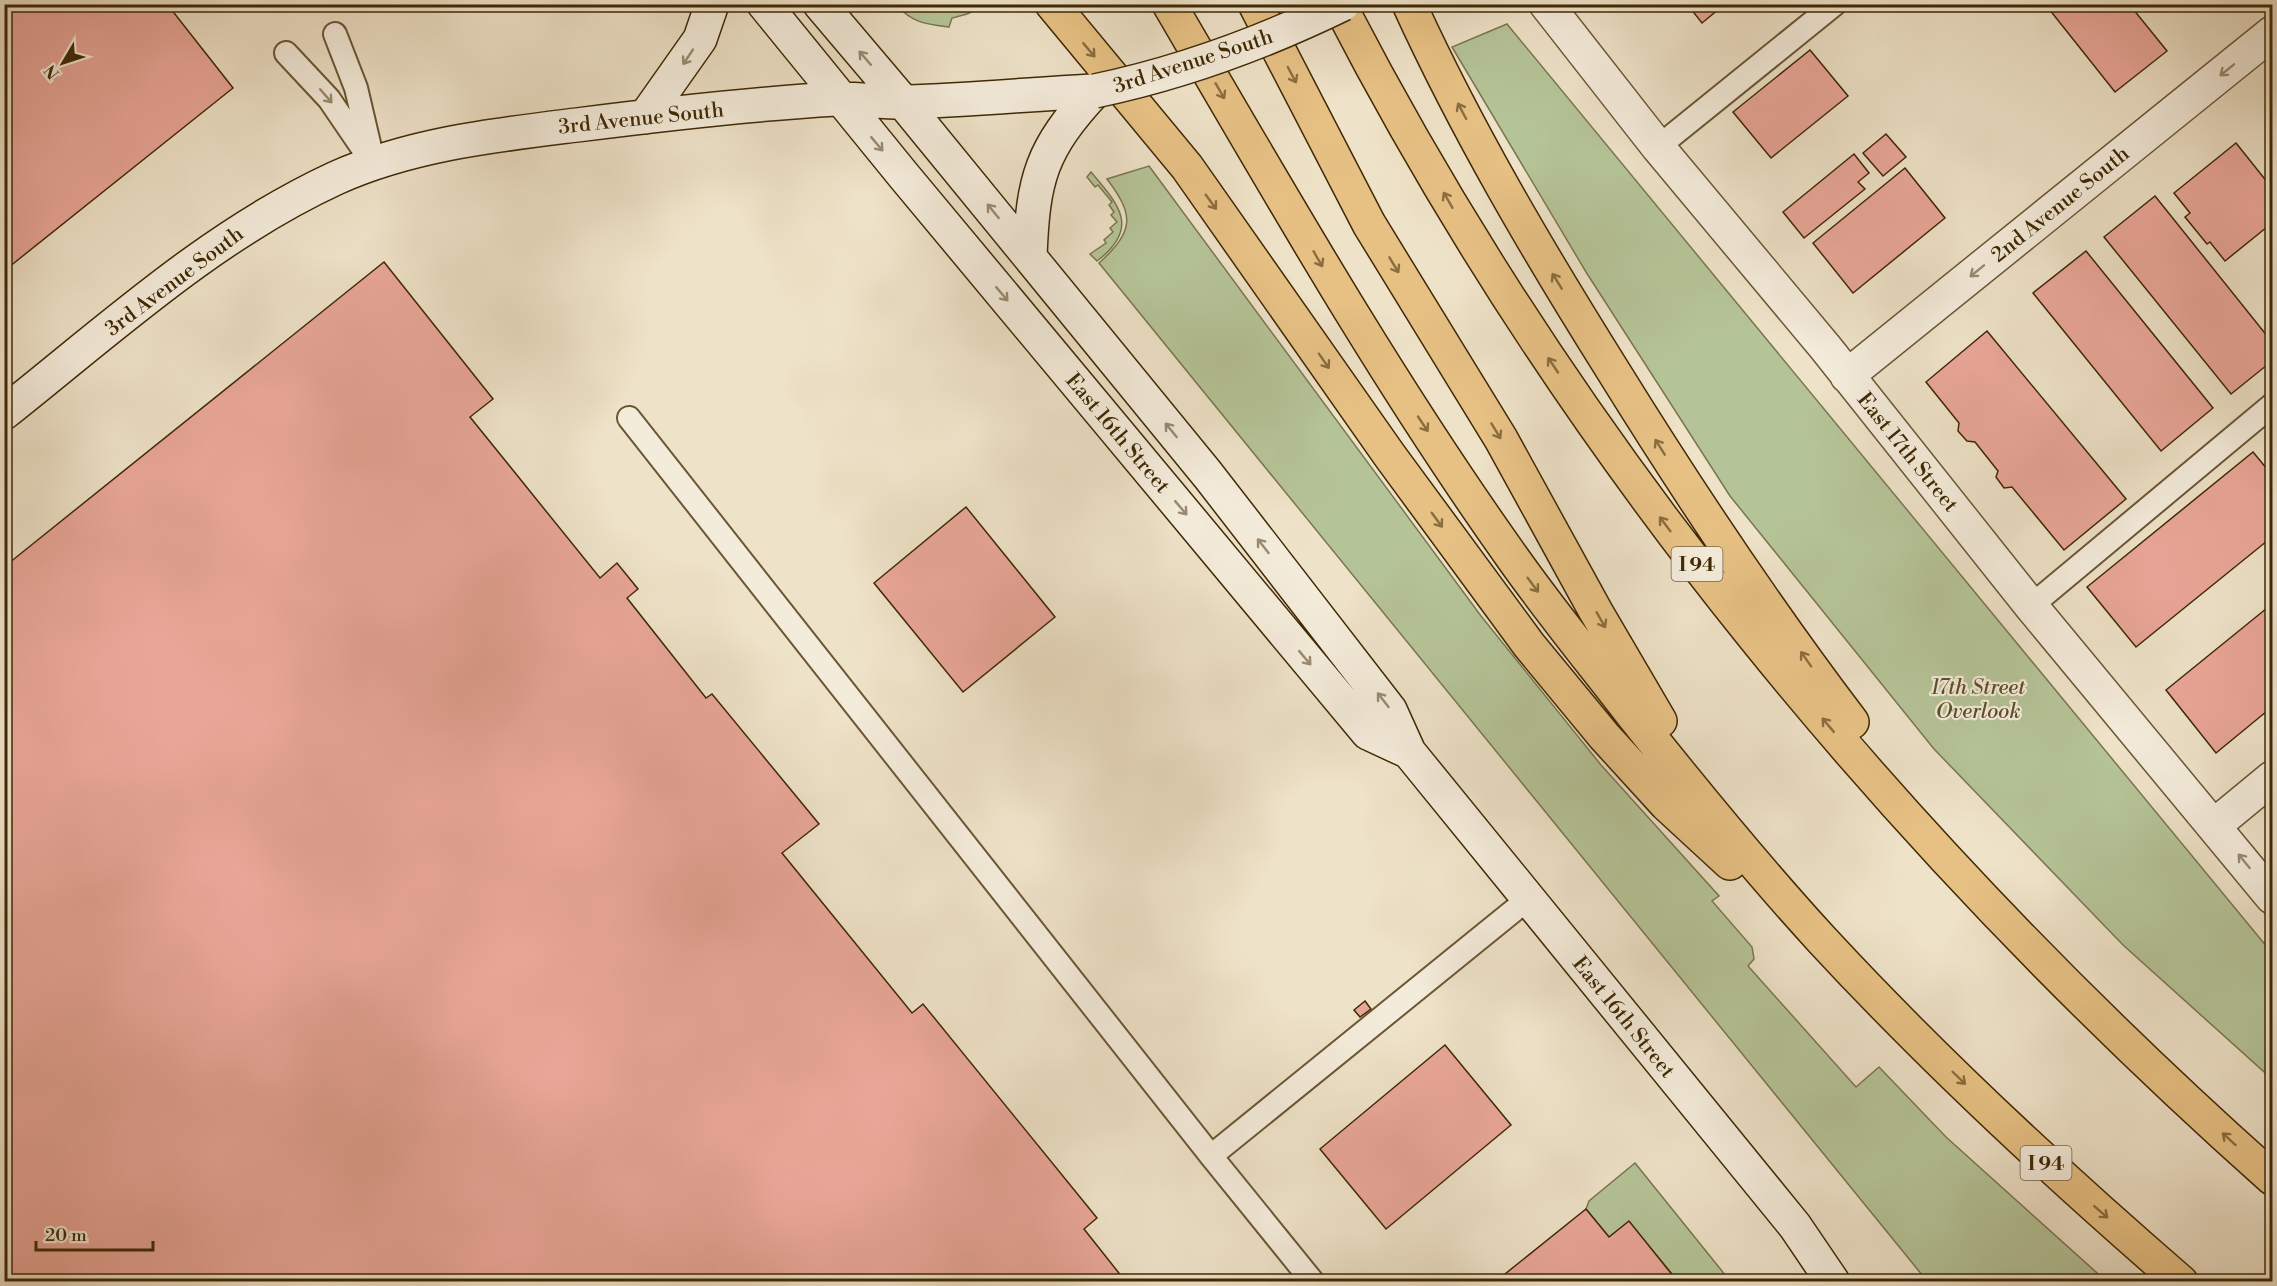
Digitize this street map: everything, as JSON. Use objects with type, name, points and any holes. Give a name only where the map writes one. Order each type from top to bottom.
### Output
[{"type":"highway","points":[[1052,4],[1187,167],[1404,474],[1529,645],[1604,736],[1666,804],[1917,1038]]},
{"type":"highway","name":"I 94","points":[[1168,4],[1344,303],[1463,485],[1571,636],[1740,849],[1825,943],[1917,1038],[2092,1205],[2181,1281]]},
{"type":"highway","points":[[1255,4],[1369,224],[1501,439],[1650,705],[1740,849]]},
{"type":"highway","name":"I 94","points":[[1341,4],[1413,140],[1469,235],[1576,399],[1683,548],[1806,699],[1904,813],[2036,952],[2272,1178]]},
{"type":"highway","points":[[1409,4],[1433,58],[1538,250],[1689,492],[1820,680],[1885,764],[2142,1056]]},
{"type":"street","points":[[645,117],[700,39],[712,4]]},
{"type":"street","name":"East 16th Street","points":[[764,4],[840,99],[1368,733],[1409,752]]},
{"type":"street","name":"East 16th Street","points":[[820,4],[1030,256],[1208,475],[1390,710],[1409,752],[1795,1226],[1834,1279]]},
{"type":"street","name":"3rd Avenue South","points":[[4,413],[204,253],[245,226],[290,201],[339,177],[374,165],[453,142],[645,117],[840,99],[903,102],[1095,91],[1139,82],[1243,47],[1300,26],[1341,4]]},
{"type":"street","name":"East 17th Street","points":[[1546,4],[1658,147],[1847,376],[2031,606],[2215,825],[2272,897]]},
{"type":"street","name":"2nd Avenue South","points":[[1847,376],[2272,33]]},
{"type":"street","points":[[1030,256],[1031,214],[1037,179],[1051,148],[1070,117],[1095,91]]},
{"type":"street","points":[[2215,825],[2272,778]]},
{"type":"lane","points":[[1658,147],[1835,4]]},
{"type":"lane","points":[[335,34],[356,88],[374,165]]},
{"type":"lane","points":[[286,53],[329,99],[374,165]]},
{"type":"lane","points":[[2031,606],[2272,405]]},
{"type":"lane","points":[[629,418],[1312,1281]]},
{"type":"lane","points":[[1211,1156],[1528,899]]},
{"type":"green space","points":[[896,5],[986,5],[952,18],[949,27],[920,22],[908,16]]},
{"type":"green space","name":"17th Street Overlook","points":[[1507,24],[2272,953],[2272,1079],[2123,945],[1934,749],[1730,496],[1586,272],[1452,47]]},
{"type":"green space","points":[[1149,166],[1481,616],[1601,765],[1719,896],[1712,901],[1752,947],[1754,959],[1748,966],[1856,1087],[1879,1067],[1946,1137],[2106,1281],[1927,1281],[1099,263],[1119,242],[1127,223],[1122,203],[1107,179]]},
{"type":"green space","points":[[1091,172],[1117,206],[1122,227],[1110,249],[1097,261],[1090,254],[1106,243],[1104,240],[1113,232],[1110,228],[1117,222],[1111,215],[1114,212],[1109,205],[1112,202],[1098,185],[1095,187],[1087,177]]},
{"type":"green space","points":[[1635,1163],[1726,1276],[1719,1281],[1678,1281],[1629,1222],[1609,1237],[1586,1209],[1589,1201]]},
{"type":"building","points":[[4,4],[167,4],[233,88],[4,271]]},
{"type":"building","points":[[1687,4],[1725,4],[1702,23]]},
{"type":"building","points":[[2045,4],[2129,4],[2167,51],[2115,92]]},
{"type":"building","points":[[1810,50],[1848,96],[1771,158],[1733,112]]},
{"type":"building","points":[[1886,134],[1906,157],[1883,176],[1863,153]]},
{"type":"building","points":[[2236,143],[2272,188],[2272,223],[2225,261],[2210,242],[2207,244],[2185,217],[2190,213],[2174,193]]},
{"type":"building","points":[[1854,154],[1869,173],[1858,182],[1865,189],[1804,238],[1783,212]]},
{"type":"building","points":[[1905,168],[1945,218],[1853,293],[1813,243]]},
{"type":"building","points":[[2155,196],[2272,342],[2272,361],[2231,394],[2104,237]]},
{"type":"building","points":[[2086,251],[2213,408],[2161,451],[2033,293]]},
{"type":"building","points":[[384,262],[493,399],[470,417],[600,578],[617,563],[638,589],[627,598],[706,698],[712,694],[819,824],[782,853],[912,1013],[923,1004],[1097,1218],[1084,1229],[1126,1282],[4,1282],[4,567]]},
{"type":"building","points":[[1987,331],[2126,499],[2064,550],[2012,487],[2004,488],[1996,477],[1998,471],[1975,442],[1967,441],[1958,431],[1959,423],[1926,382]]},
{"type":"building","points":[[2253,452],[2272,475],[2272,537],[2136,647],[2087,587]]},
{"type":"building","points":[[966,507],[1055,617],[963,692],[874,583]]},
{"type":"building","points":[[2272,604],[2272,707],[2216,753],[2166,690]]},
{"type":"building","points":[[1365,1001],[1371,1009],[1360,1017],[1354,1010]]},
{"type":"building","points":[[1445,1045],[1511,1125],[1386,1229],[1320,1149]]},
{"type":"building","points":[[1586,1209],[1609,1237],[1629,1221],[1678,1282],[1495,1282]]}]
